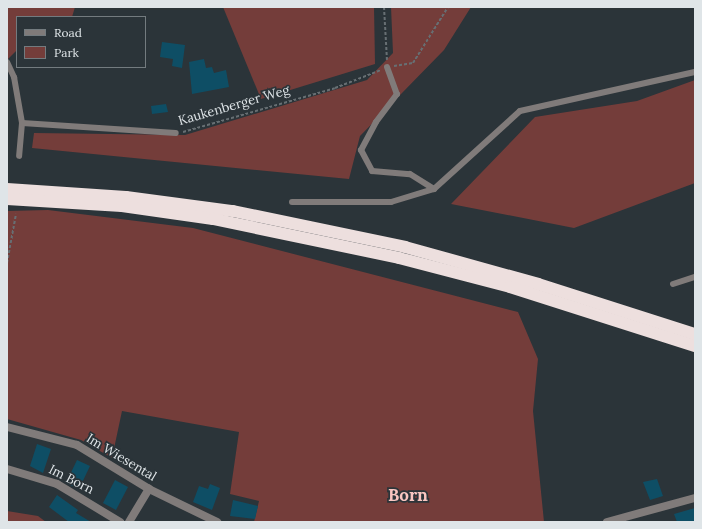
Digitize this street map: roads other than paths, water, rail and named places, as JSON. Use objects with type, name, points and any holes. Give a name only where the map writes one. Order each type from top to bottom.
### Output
[{"type":"highway","points":[[7,189],[126,197],[233,211],[405,247],[695,334]]},
{"type":"highway","points":[[7,199],[122,206],[213,219],[399,258],[510,287],[630,327],[695,346]]},
{"type":"street","name":"Im Wiesental","points":[[7,427],[77,446],[149,489],[218,522]]},
{"type":"street","name":"Im Born","points":[[7,470],[57,484],[120,522]]},
{"type":"street","points":[[129,522],[149,489]]},
{"type":"street","points":[[607,522],[695,498]]},
{"type":"lane","points":[[7,62],[14,77],[22,123],[19,156]]},
{"type":"lane","points":[[387,67],[397,94],[376,122],[361,150],[372,171],[410,174],[434,190]]},
{"type":"lane","points":[[292,202],[391,202],[434,190],[520,111],[695,72]]},
{"type":"lane","name":"Kaukenberger Weg","points":[[22,123],[176,134]]},
{"type":"lane","points":[[673,284],[695,277]]},
{"type":"district","name":"Born","points":[[408,496]]}]
